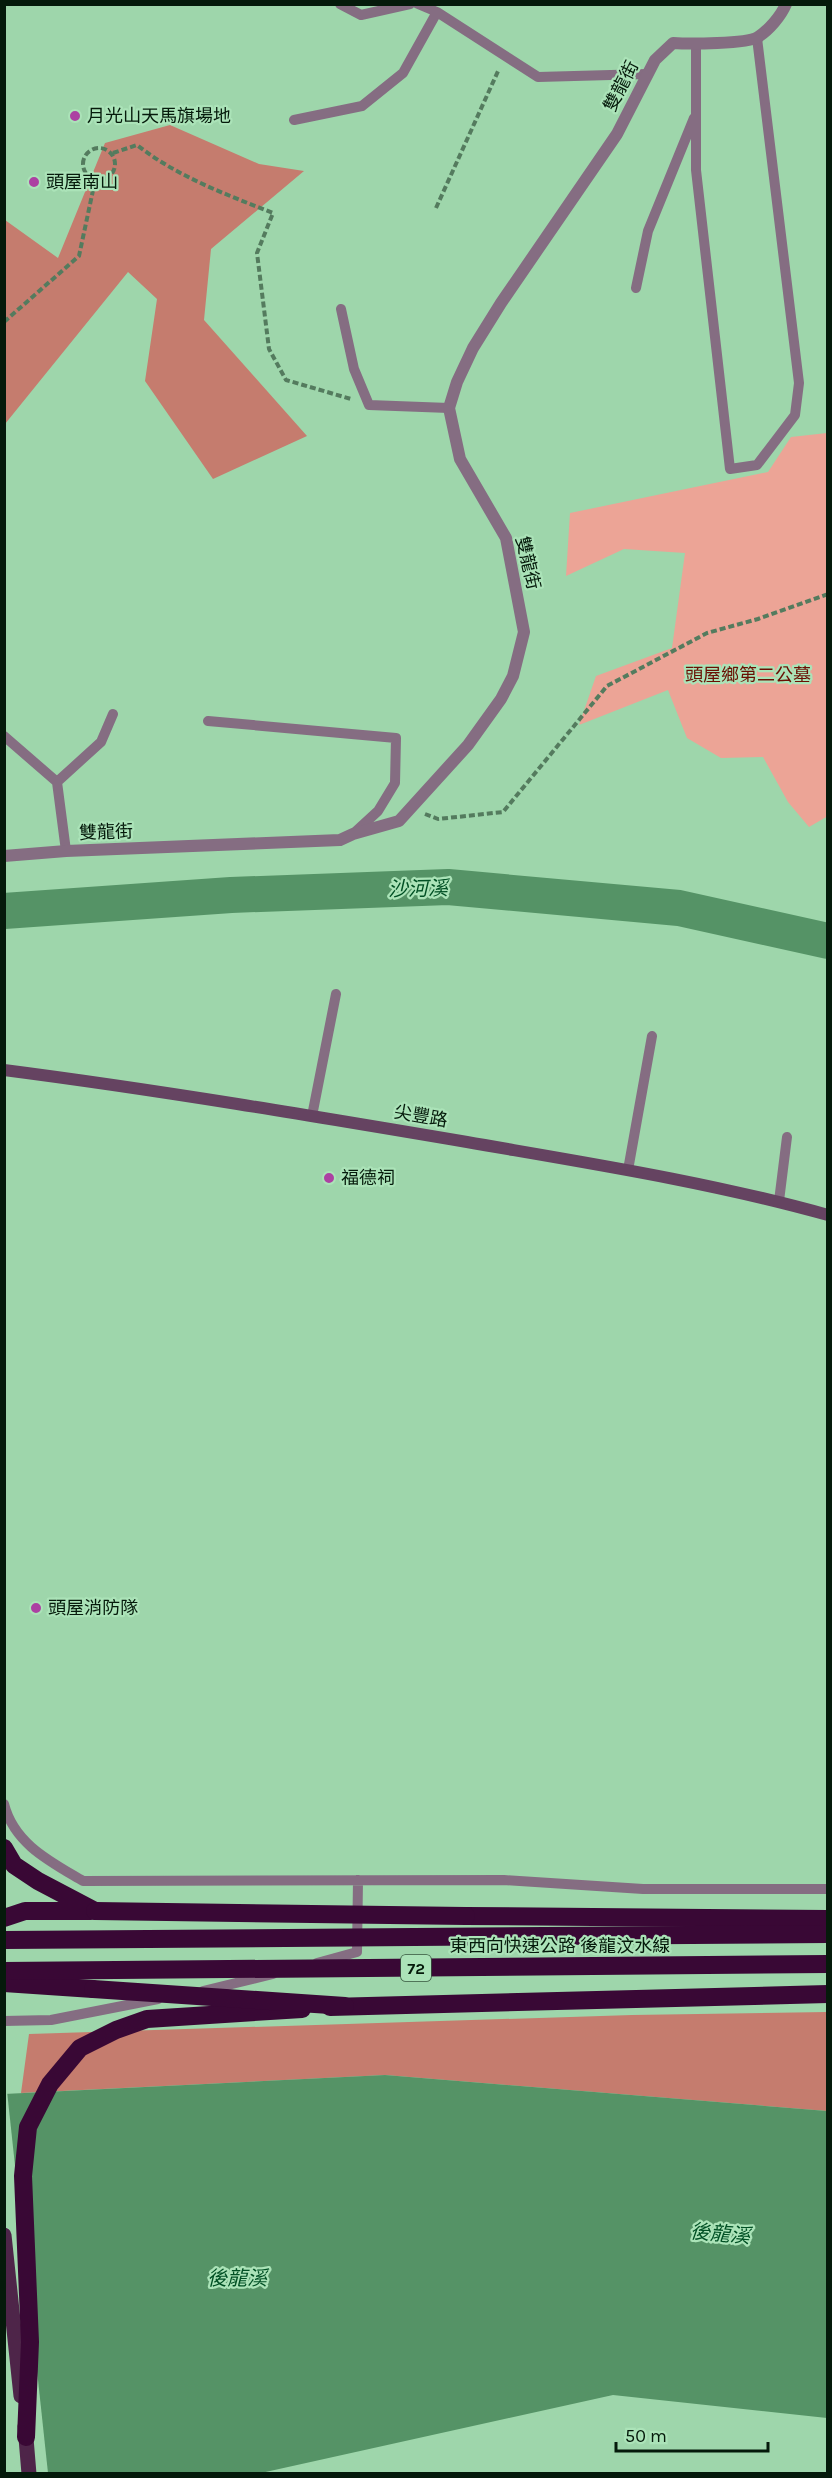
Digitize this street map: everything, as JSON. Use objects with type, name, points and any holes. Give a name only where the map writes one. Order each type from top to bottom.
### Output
[{"type":"highway","points":[[4,1848],[14,1864],[38,1881],[95,1911]]},
{"type":"highway","points":[[4,1918],[25,1911],[95,1911],[828,1919]]},
{"type":"highway","name":"東西向快速公路 後龍汶水線","points":[[4,1940],[828,1934]]},
{"type":"highway","name":"東西向快速公路 後龍汶水線","points":[[4,1971],[828,1964]]},
{"type":"highway","points":[[4,1983],[345,2006]]},
{"type":"highway","points":[[26,2437],[30,2342],[22,2176],[28,2127],[51,2084],[80,2048],[116,2030],[147,2019],[345,2006],[828,1994]]},
{"type":"main road","points":[[4,2235],[29,2474]]},
{"type":"street","points":[[757,38],[782,14],[786,4]]},
{"type":"street","name":"雙龍街","points":[[4,856],[66,851],[340,840],[399,821],[468,744],[501,699],[513,676],[524,632],[506,538],[460,459],[449,408],[457,382],[473,348],[501,303],[616,134],[655,60],[673,43],[696,45],[757,38]]},
{"type":"street","name":"尖豐路","points":[[4,1071],[312,1116],[628,1170],[779,1201],[828,1215]]},
{"type":"lane","points":[[340,4],[361,15],[410,4]]},
{"type":"lane","points":[[418,4],[437,12],[538,77],[647,74]]},
{"type":"lane","points":[[294,120],[363,106],[403,73],[437,12]]},
{"type":"lane","points":[[696,45],[696,170],[730,470],[757,465],[795,415],[799,383],[757,38]]},
{"type":"lane","points":[[636,288],[648,231],[696,113]]},
{"type":"lane","points":[[341,309],[354,369],[369,405],[449,408]]},
{"type":"lane","points":[[57,782],[101,742],[113,714]]},
{"type":"lane","points":[[208,721],[396,738],[395,783],[378,811],[353,834]]},
{"type":"lane","points":[[4,736],[57,782],[66,851]]},
{"type":"lane","points":[[312,1116],[336,994]]},
{"type":"lane","points":[[628,1170],[652,1036]]},
{"type":"lane","points":[[779,1201],[787,1137]]},
{"type":"lane","points":[[4,1804],[22,1839],[45,1860],[84,1881],[504,1880],[643,1889],[828,1889]]},
{"type":"lane","points":[[4,2021],[51,2019],[226,1987],[357,1952],[358,1880]]},
{"type":"path","points":[[436,208],[504,57]]},
{"type":"path","points":[[113,153],[116,164],[114,171],[106,179],[95,181],[84,172],[83,162],[88,152],[95,147],[102,147],[113,153],[137,146],[161,164],[192,180],[273,213],[256,253],[269,349],[286,380],[369,405]]},
{"type":"path","points":[[4,322],[79,256],[95,181]]},
{"type":"path","points":[[410,809],[438,819],[503,812],[607,686],[707,633],[758,619],[828,594]]},
{"type":"green space","name":"頭屋鄉第二公墓","points":[[827,433],[828,816],[809,827],[788,802],[763,757],[721,758],[687,738],[668,690],[579,725],[596,676],[672,648],[685,553],[624,549],[566,576],[570,513],[768,472],[791,437]]},
{"type":"shaded area","points":[[170,125],[259,164],[304,171],[211,249],[204,320],[307,436],[213,479],[145,381],[157,299],[128,272],[5,424],[5,220],[58,258],[105,143]]},
{"type":"shaded area","points":[[827,2012],[827,2111],[385,2075],[21,2093],[29,2034],[632,2015]]},
{"type":"water","name":"後龍溪","points":[[385,2075],[827,2111],[827,2418],[613,2395],[261,2473],[5,2473],[4,2094]]},
{"type":"pier","points":[[4,2091],[7,2091],[48,2473],[4,2473]]},
{"type":"waterway","name":"沙河溪","points":[[4,911],[231,895],[448,887],[679,908],[828,941]]},
{"type":"place","name":"月光山天馬旗場地","points":[[75,116]]},
{"type":"place","name":"頭屋南山","points":[[34,182]]},
{"type":"place","name":"福德祠","points":[[329,1178]]},
{"type":"place","name":"頭屋消防隊","points":[[36,1608]]}]
